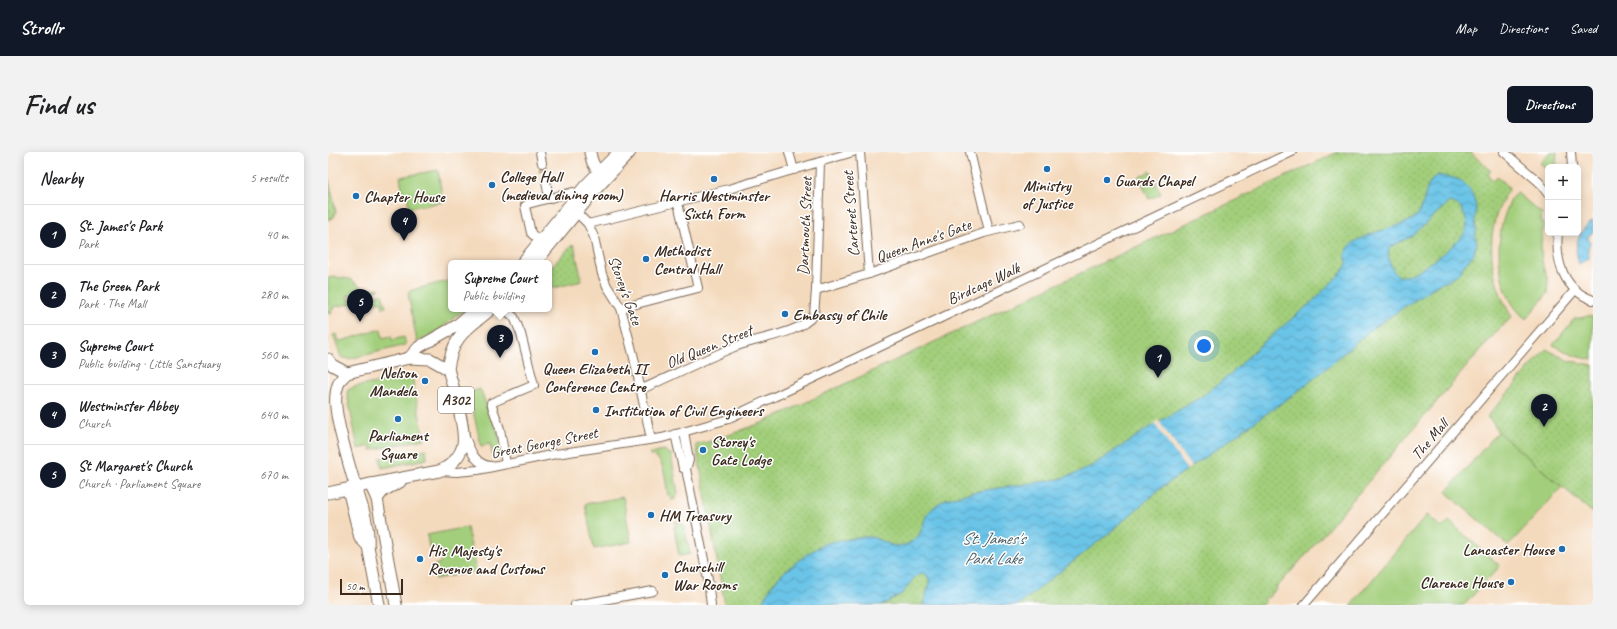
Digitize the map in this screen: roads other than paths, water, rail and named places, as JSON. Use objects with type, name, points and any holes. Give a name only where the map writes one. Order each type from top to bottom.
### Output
[{"type":"main road","points":[[590,152],[592,162],[603,174]]},
{"type":"main road","points":[[525,260],[540,242],[573,209],[603,174],[619,152]]},
{"type":"main road","points":[[537,260],[573,209],[578,195],[630,152]]},
{"type":"main road","name":"A302","points":[[409,358],[419,347],[456,326],[472,312]]},
{"type":"main road","name":"A302","points":[[439,471],[448,467],[459,454],[463,445],[463,432],[459,410],[448,368],[452,348],[458,338],[469,326],[487,312]]},
{"type":"main road","name":"A302","points":[[348,373],[409,358],[430,359],[448,368]]},
{"type":"main road","points":[[328,359],[332,365],[348,373],[338,383],[336,411],[352,486],[369,537],[368,546],[380,605]]},
{"type":"main road","points":[[328,397],[336,411]]},
{"type":"main road","name":"Great George Street","points":[[352,486],[439,471]]},
{"type":"main road","name":"Great George Street","points":[[352,486],[399,472],[408,476]]},
{"type":"main road","name":"Great George Street","points":[[377,499],[383,491],[402,482],[408,476]]},
{"type":"main road","points":[[370,484],[377,499],[396,605]]},
{"type":"main road","name":"A302","points":[[328,493],[352,486]]},
{"type":"street","points":[[540,152],[542,162]]},
{"type":"street","points":[[789,152],[794,170]]},
{"type":"street","points":[[588,224],[617,216],[678,203],[853,152]]},
{"type":"street","name":"Carteret Street","points":[[860,152],[869,274]]},
{"type":"street","name":"Queen Anne's Gate","points":[[816,290],[869,274],[989,231],[970,152]]},
{"type":"street","name":"Birdcage Walk","points":[[684,432],[725,420],[1292,152]]},
{"type":"street","points":[[1504,152],[1539,182],[1545,190]]},
{"type":"street","name":"Dartmouth Street","points":[[816,290],[820,162]]},
{"type":"street","points":[[546,182],[549,199]]},
{"type":"street","points":[[1539,182],[1545,183]]},
{"type":"street","points":[[540,242],[530,233],[525,206],[573,192],[578,195]]},
{"type":"street","points":[[621,308],[698,288],[678,203]]},
{"type":"street","name":"Storey's Gate","points":[[573,209],[588,224],[594,237],[602,274],[607,286],[621,308],[634,358],[651,439]]},
{"type":"street","points":[[989,231],[1020,224]]},
{"type":"street","points":[[1558,236],[1558,257],[1563,275],[1582,296],[1593,300]]},
{"type":"street","points":[[1558,257],[1562,236]]},
{"type":"street","name":"Old Queen Street","points":[[640,390],[734,347],[782,334],[797,327],[814,315],[816,290]]},
{"type":"street","name":"The Mall","points":[[1304,605],[1575,290]]},
{"type":"street","points":[[506,464],[500,429],[491,403],[534,385],[521,334],[514,318],[507,312]]},
{"type":"street","points":[[463,432],[472,454],[476,459],[482,464],[496,466]]},
{"type":"street","points":[[684,432],[689,460],[686,469],[708,580],[711,605]]},
{"type":"street","name":"Great George Street","points":[[439,471],[457,472],[478,470],[556,454],[651,439],[684,432]]},
{"type":"street","points":[[675,434],[680,460],[683,468],[686,469]]},
{"type":"street","points":[[575,605],[653,590]]},
{"type":"water","name":"St. James's Park Lake","points":[[1439,175],[1459,180],[1467,186],[1474,199],[1476,209],[1475,223],[1477,242],[1474,254],[1462,268],[1462,271],[1445,283],[1442,282],[1370,330],[1293,395],[1161,488],[1108,534],[1018,605],[923,605],[930,582],[926,574],[921,573],[914,578],[903,593],[882,605],[760,605],[772,585],[784,572],[807,554],[826,543],[862,537],[872,537],[894,546],[905,545],[913,541],[920,534],[926,516],[930,511],[946,499],[972,492],[1059,479],[1080,472],[1204,395],[1232,373],[1258,347],[1313,301],[1342,272],[1347,264],[1345,254],[1350,246],[1357,240],[1404,223],[1417,216],[1429,184]],"holes":[[[1449,202],[1456,204],[1461,208],[1466,218],[1467,227],[1462,236],[1436,259],[1415,272],[1406,276],[1400,276],[1394,273],[1389,259],[1390,247],[1412,236]]]},
{"type":"water","points":[[1593,221],[1593,232],[1589,235],[1588,239],[1590,242],[1588,249],[1589,258],[1579,264],[1576,252],[1578,240],[1583,230]]},
{"type":"tunnel","points":[[542,163],[546,181]]},
{"type":"place","name":"Ministry of Justice","points":[[1047,169]]},
{"type":"place","name":"Harris Westminster Sixth Form","points":[[714,179]]},
{"type":"place","name":"Guards Chapel","points":[[1107,180]]},
{"type":"place","name":"College Hall (medieval dining room)","points":[[492,185]]},
{"type":"place","name":"Chapter House","points":[[356,196]]},
{"type":"place","name":"Westminster Abbey","points":[[404,241]]},
{"type":"place","name":"Methodist Central Hall","points":[[646,259]]},
{"type":"place","name":"Embassy of Chile","points":[[785,314]]},
{"type":"place","name":"St Margaret's Church","points":[[360,322]]},
{"type":"place","name":"Queen Elizabeth II Conference Centre","points":[[595,352]]},
{"type":"place","name":"Supreme Court","points":[[500,358]]},
{"type":"place","name":"St. James's Park","points":[[1158,378]]},
{"type":"place","name":"Nelson Mandela","points":[[425,381]]},
{"type":"place","name":"Institution of Civil Engineers","points":[[596,410]]},
{"type":"place","name":"Parliament Square","points":[[398,419]]},
{"type":"place","name":"The Green Park","points":[[1544,427]]},
{"type":"place","name":"Storey's Gate Lodge","points":[[703,450]]},
{"type":"place","name":"HM Treasury","points":[[651,515]]},
{"type":"place","name":"Lancaster House","points":[[1562,549]]},
{"type":"place","name":"His Majesty's Revenue and Customs","points":[[420,559]]},
{"type":"place","name":"Churchill War Rooms","points":[[665,575]]},
{"type":"place","name":"Clarence House","points":[[1511,582]]}]
